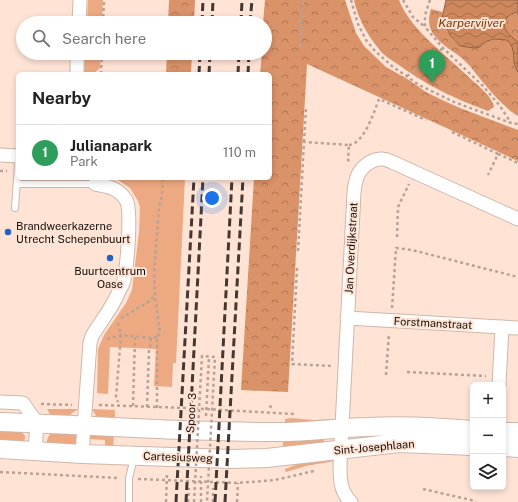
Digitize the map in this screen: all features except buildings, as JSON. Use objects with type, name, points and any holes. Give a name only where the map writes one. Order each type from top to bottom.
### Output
[{"type":"main road","points":[[0,422],[84,425]]},
{"type":"main road","name":"Sint-Josephlaan","points":[[84,425],[117,428],[277,432],[304,432],[342,428],[392,426],[470,430]]},
{"type":"main road","points":[[506,432],[518,432]]},
{"type":"main road","name":"Sint-Josephlaan","points":[[275,457],[340,457],[382,444],[410,443],[470,446]]},
{"type":"main road","points":[[506,447],[518,448]]},
{"type":"main road","name":"Cartesiusweg","points":[[0,449],[82,454],[232,459],[275,457]]},
{"type":"street","points":[[79,16],[80,0]]},
{"type":"street","points":[[77,60],[77,72]]},
{"type":"street","points":[[0,155],[16,156]]},
{"type":"street","points":[[360,171],[374,160],[388,160],[518,219]]},
{"type":"street","name":"Jan Overdijkstraat","points":[[349,501],[344,494],[340,478],[340,457],[356,180],[360,171]]},
{"type":"street","points":[[82,454],[90,343],[92,336],[118,294],[124,280],[129,212],[127,201],[119,191],[110,187],[95,184]]},
{"type":"street","name":"Forstmanstraat","points":[[347,318],[518,328]]},
{"type":"street","points":[[499,381],[502,327]]},
{"type":"street","points":[[0,402],[23,403],[37,423],[35,451]]},
{"type":"lane","points":[[15,208],[17,180]]},
{"type":"lane","points":[[17,184],[95,184]]},
{"type":"lane","points":[[129,502],[129,478],[134,456]]},
{"type":"path","points":[[103,16],[104,0]]},
{"type":"path","points":[[300,47],[303,0]]},
{"type":"path","points":[[351,0],[358,24],[366,40],[375,51],[392,66],[419,85],[454,102],[511,123],[518,124]]},
{"type":"path","points":[[404,0],[413,17],[425,27],[443,48],[483,86],[500,106],[511,123]]},
{"type":"path","points":[[425,27],[425,15],[430,0]]},
{"type":"path","points":[[407,76],[443,48]]},
{"type":"path","points":[[101,72],[102,60]]},
{"type":"path","points":[[304,142],[352,145],[362,139],[379,99],[426,120]]},
{"type":"path","points":[[298,251],[306,108]]},
{"type":"path","points":[[452,132],[518,163]]},
{"type":"path","points":[[349,145],[348,160],[360,171]]},
{"type":"path","points":[[488,175],[498,154]]},
{"type":"path","points":[[397,237],[398,207],[411,179]]},
{"type":"path","points":[[157,408],[157,336],[160,333],[154,274],[159,207],[162,196],[163,180]]},
{"type":"path","points":[[386,375],[396,248],[412,250],[518,277]]},
{"type":"path","points":[[297,268],[292,364],[345,366]]},
{"type":"path","points":[[118,402],[116,397],[121,335],[117,321],[147,304],[155,295]]},
{"type":"path","points":[[90,343],[121,335],[151,338],[157,336]]},
{"type":"path","points":[[133,406],[135,336]]},
{"type":"path","points":[[147,407],[149,350],[151,338]]},
{"type":"path","name":"Spoor 3","points":[[194,502],[202,356],[209,357]]},
{"type":"path","points":[[206,416],[209,357],[215,357],[208,502]]},
{"type":"path","points":[[407,372],[499,381]]},
{"type":"path","points":[[23,403],[187,408],[278,413]]},
{"type":"path","points":[[270,408],[272,403]]},
{"type":"path","points":[[187,408],[187,414]]},
{"type":"path","name":"Sint-Josephlaan","points":[[275,480],[340,457]]},
{"type":"path","points":[[166,502],[167,475]]},
{"type":"path","points":[[201,476],[201,502]]},
{"type":"path","points":[[237,502],[238,483]]},
{"type":"path","points":[[188,502],[189,488]]},
{"type":"path","points":[[212,502],[213,488]]},
{"type":"path","points":[[423,490],[476,502]]},
{"type":"shaded area","points":[[88,0],[103,0],[102,16],[87,16]]},
{"type":"shaded area","points":[[85,60],[101,60],[100,68],[95,72],[84,72]]},
{"type":"shaded area","points":[[118,180],[185,180],[176,363],[173,363],[172,387],[154,386],[156,349],[110,347],[108,394],[97,393],[98,349],[104,335],[126,303],[132,290],[139,232],[140,207],[130,188]]},
{"type":"shaded area","points":[[47,409],[78,409],[61,421],[53,420]]},
{"type":"shaded area","points":[[92,409],[115,410],[115,423],[100,423]]},
{"type":"shaded area","points":[[291,418],[314,420],[330,419],[331,425],[285,428],[285,419]]},
{"type":"shaded area","points":[[0,426],[22,432],[25,436],[24,446],[0,445]]},
{"type":"shaded area","points":[[54,430],[78,430],[78,449],[47,448],[48,438]]},
{"type":"shaded area","points":[[90,430],[114,433],[113,451],[105,451],[105,440],[89,439]]},
{"type":"shaded area","points":[[283,437],[324,437],[324,445],[283,452]]},
{"type":"shaded area","points":[[336,453],[335,461],[306,466],[286,472],[285,470],[301,463]]},
{"type":"green space","points":[[169,0],[195,0],[194,16],[168,16]]},
{"type":"green space","points":[[265,0],[345,0],[356,33],[364,46],[386,67],[426,92],[442,100],[518,130],[518,161],[307,64],[288,392],[241,390],[254,180],[272,180],[272,72],[260,72],[261,60],[272,60],[272,16],[264,16]]},
{"type":"green space","points":[[354,0],[399,0],[412,22],[432,44],[489,96],[494,107],[488,111],[452,96],[418,78],[387,57],[375,44],[367,32]]},
{"type":"green space","points":[[431,9],[443,12],[442,16],[444,24],[451,37],[457,43],[482,46],[487,41],[498,38],[507,40],[513,46],[515,54],[514,65],[518,72],[518,116],[499,100],[465,60],[434,36],[429,25]]},
{"type":"green space","points":[[518,12],[518,42],[508,34],[504,24],[509,16]]},
{"type":"green space","points":[[167,60],[192,60],[191,72],[166,72]]},
{"type":"water","name":"Karpervijver","points":[[446,0],[518,0],[518,12],[509,16],[504,24],[507,32],[518,42],[518,72],[514,64],[512,47],[507,40],[494,39],[487,41],[480,47],[475,48],[460,46],[450,35],[442,18]]},
{"type":"railway","points":[[202,16],[203,0]]},
{"type":"railway","points":[[212,16],[213,0]]},
{"type":"railway","points":[[241,16],[242,0]]},
{"type":"railway","points":[[251,16],[252,0]]},
{"type":"railway","points":[[199,72],[200,60]]},
{"type":"railway","points":[[209,72],[210,60]]},
{"type":"railway","points":[[238,72],[239,60]]},
{"type":"railway","points":[[248,72],[249,60]]},
{"type":"railway","points":[[176,502],[194,180]]},
{"type":"railway","points":[[186,502],[203,180]]},
{"type":"railway","points":[[215,502],[232,180]]},
{"type":"railway","points":[[225,502],[243,180]]},
{"type":"place","name":"Julianapark","points":[[432,83]]},
{"type":"place","name":"Brandweerkazerne Utrecht Schepenbuurt","points":[[8,232]]},
{"type":"place","name":"Buurtcentrum Oase","points":[[110,258]]}]
